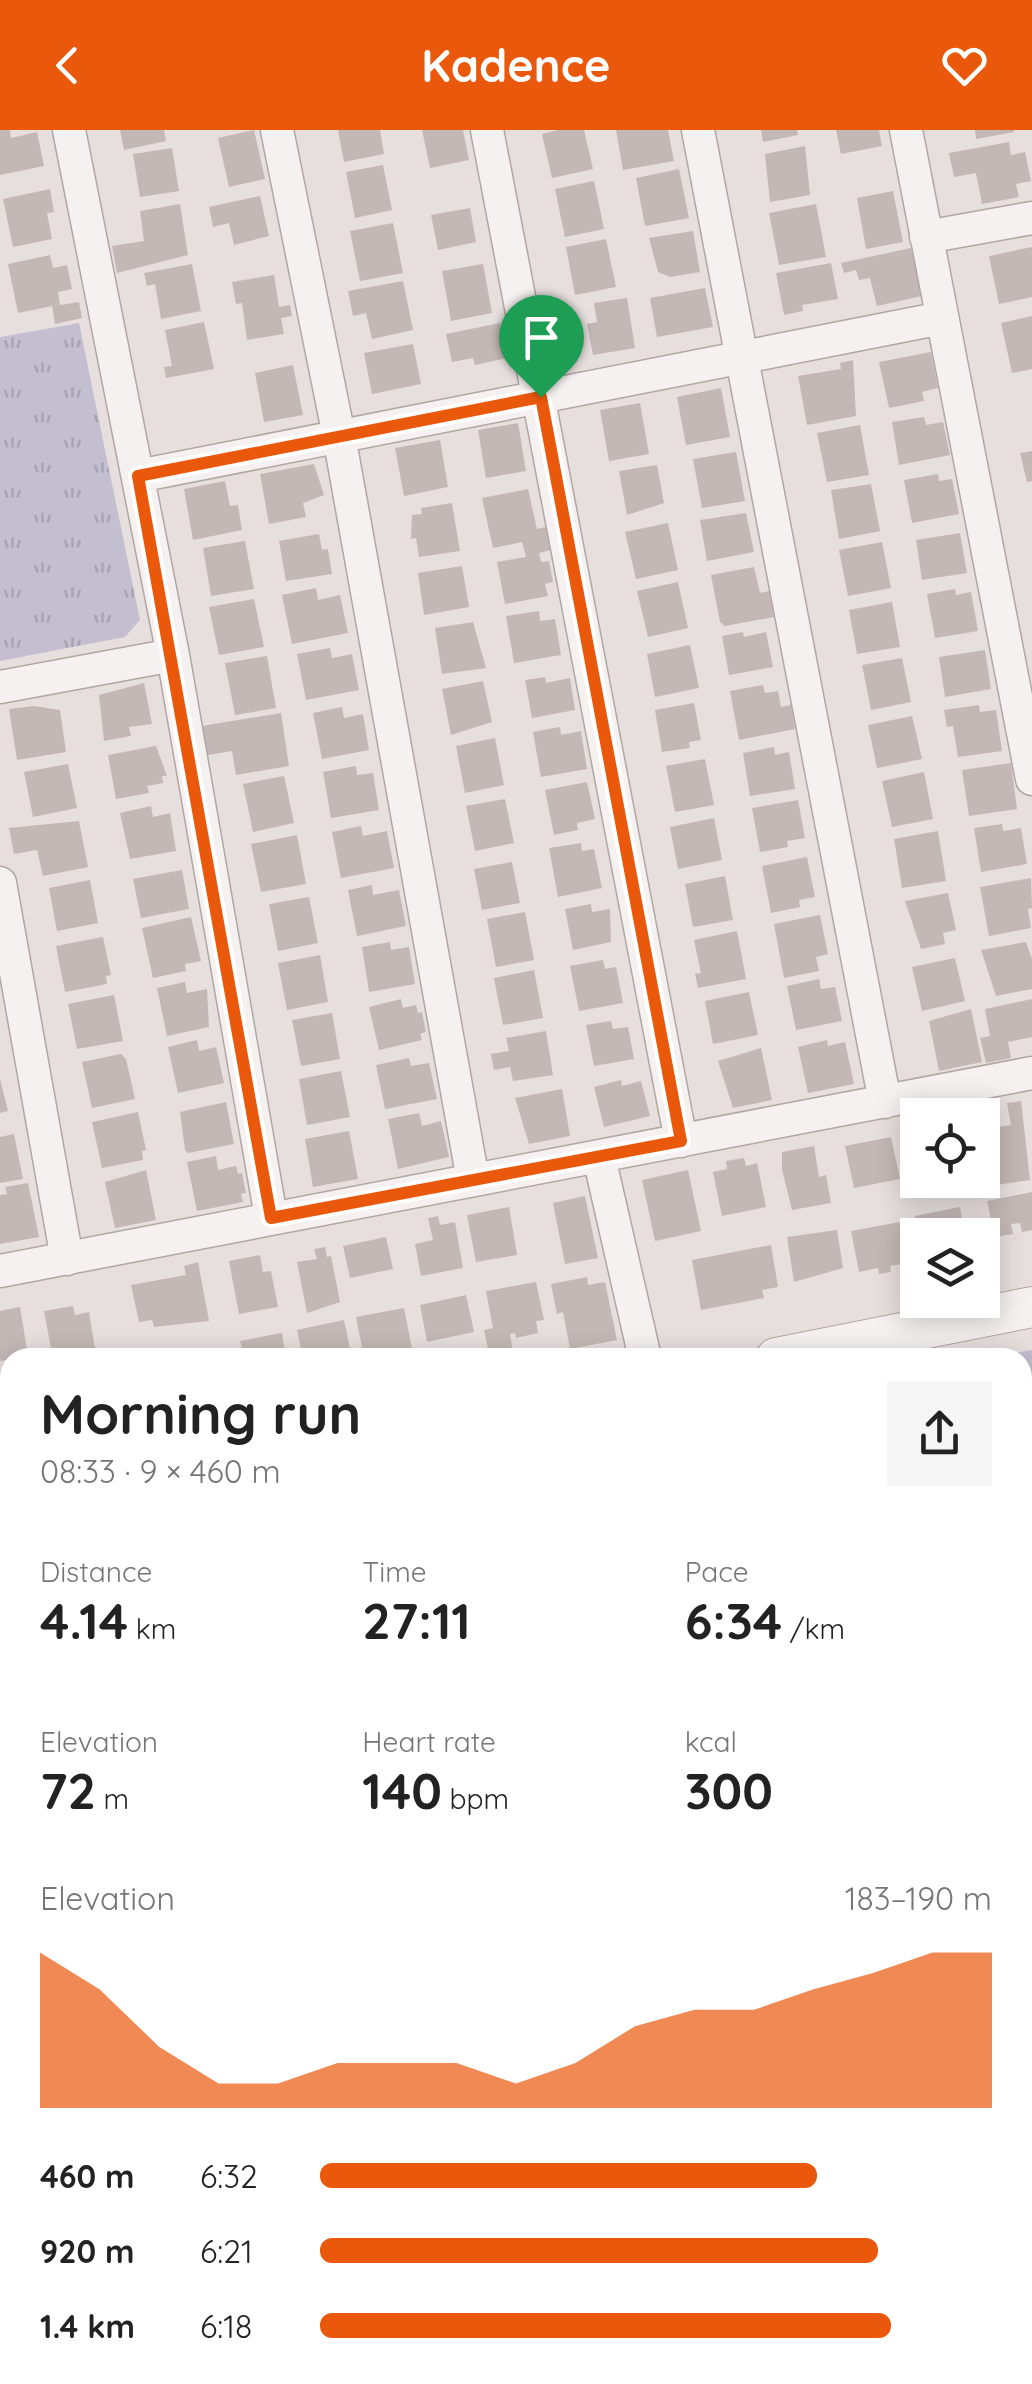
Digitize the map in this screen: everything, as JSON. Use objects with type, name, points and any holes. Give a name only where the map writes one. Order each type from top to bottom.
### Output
[{"type":"street","points":[[69,130],[172,655],[271,1218]]},
{"type":"street","points":[[277,130],[340,436],[473,1180]]},
{"type":"street","points":[[487,130],[681,1141]]},
{"type":"street","points":[[698,130],[884,1102]]},
{"type":"street","points":[[906,130],[1032,779]]},
{"type":"street","points":[[926,237],[1032,218]]},
{"type":"street","points":[[138,476],[942,318]]},
{"type":"street","points":[[0,687],[172,655]]},
{"type":"street","points":[[0,883],[67,1259]]},
{"type":"street","points":[[0,1272],[1032,1073]]},
{"type":"street","points":[[598,1156],[643,1348]]},
{"type":"street","points":[[826,1348],[1032,1307]]},
{"type":"green space","points":[[79,323],[140,620],[125,637],[0,661],[0,337]]},
{"type":"building","points":[[0,130],[10,130],[11,138],[37,132],[44,166],[0,175]]},
{"type":"building","points":[[120,130],[164,130],[166,141],[124,150]]},
{"type":"building","points":[[254,130],[265,179],[229,187],[218,138]]},
{"type":"building","points":[[338,130],[380,130],[384,154],[344,162]]},
{"type":"building","points":[[422,130],[463,130],[469,160],[430,168]]},
{"type":"building","points":[[584,130],[593,169],[552,178],[542,134]]},
{"type":"building","points":[[616,130],[668,130],[674,161],[623,170]]},
{"type":"building","points":[[761,130],[797,130],[798,135],[763,142]]},
{"type":"building","points":[[836,130],[879,130],[882,146],[841,154]]},
{"type":"building","points":[[975,130],[1014,130],[1014,132],[976,139]]},
{"type":"building","points":[[1009,142],[1011,155],[1025,152],[1031,181],[1016,184],[1019,197],[982,204],[976,173],[954,177],[949,153]]},
{"type":"building","points":[[805,146],[810,195],[770,202],[765,154]]},
{"type":"building","points":[[172,148],[179,191],[140,197],[133,154]]},
{"type":"building","points":[[383,165],[392,210],[355,218],[346,172]]},
{"type":"building","points":[[679,169],[689,218],[645,226],[636,178]]},
{"type":"building","points":[[594,181],[604,229],[565,237],[555,189]]},
{"type":"building","points":[[50,189],[54,212],[47,213],[52,239],[13,247],[3,199]]},
{"type":"building","points":[[893,191],[903,242],[866,249],[857,198]]},
{"type":"building","points":[[260,196],[269,236],[234,245],[229,223],[213,227],[209,207]]},
{"type":"building","points":[[180,204],[188,255],[117,273],[112,246],[144,241],[140,211]]},
{"type":"building","points":[[816,204],[826,257],[779,265],[769,213]]},
{"type":"building","points":[[470,208],[476,242],[438,250],[431,215]]},
{"type":"building","points":[[393,223],[403,273],[360,281],[350,231]]},
{"type":"building","points":[[693,231],[700,272],[670,277],[658,272],[649,238]]},
{"type":"building","points":[[606,239],[616,287],[575,295],[566,247]]},
{"type":"building","points":[[1032,247],[1032,297],[999,304],[989,256]]},
{"type":"building","points":[[911,248],[922,296],[877,306],[870,278],[859,280],[856,270],[844,273],[841,263]]},
{"type":"building","points":[[50,255],[53,268],[67,265],[72,289],[58,292],[60,305],[79,302],[82,318],[55,324],[52,306],[18,313],[8,264]]},
{"type":"building","points":[[831,263],[838,299],[802,305],[803,311],[784,315],[776,273]]},
{"type":"building","points":[[192,264],[201,311],[161,319],[155,284],[147,286],[144,273]]},
{"type":"building","points":[[483,264],[492,313],[451,321],[442,271]]},
{"type":"building","points":[[274,275],[279,307],[290,305],[292,316],[281,318],[284,334],[247,340],[242,303],[236,304],[232,282]]},
{"type":"building","points":[[403,281],[413,330],[372,339],[366,313],[353,316],[348,291]]},
{"type":"building","points":[[705,288],[713,327],[657,337],[650,298]]},
{"type":"building","points":[[627,298],[635,348],[593,355],[587,324],[597,322],[594,303]]},
{"type":"building","points":[[1032,316],[1032,369],[1012,373],[1001,323]]},
{"type":"building","points":[[204,322],[214,369],[166,378],[164,367],[172,366],[165,330]]},
{"type":"building","points":[[500,323],[507,358],[475,365],[473,358],[452,362],[446,334]]},
{"type":"building","points":[[413,344],[421,384],[372,394],[364,353]]},
{"type":"building","points":[[931,352],[938,388],[922,392],[924,401],[889,408],[879,362]]},
{"type":"building","points":[[853,360],[856,416],[807,425],[798,376],[841,369],[840,363]]},
{"type":"building","points":[[293,365],[303,415],[264,422],[255,373]]},
{"type":"building","points":[[721,388],[730,437],[686,445],[677,397]]},
{"type":"building","points":[[640,403],[649,454],[609,461],[600,410]]},
{"type":"building","points":[[924,417],[926,425],[943,422],[950,455],[899,465],[892,422]]},
{"type":"building","points":[[518,423],[526,471],[486,478],[478,430]]},
{"type":"building","points":[[860,425],[869,475],[827,482],[817,433]]},
{"type":"building","points":[[440,440],[448,487],[404,496],[395,448]]},
{"type":"building","points":[[1032,451],[1032,481],[1027,482],[1020,453]]},
{"type":"building","points":[[736,452],[745,501],[702,508],[693,459]]},
{"type":"building","points":[[314,464],[324,495],[303,503],[306,517],[269,524],[260,474]]},
{"type":"building","points":[[657,465],[664,503],[627,515],[619,471]]},
{"type":"building","points":[[938,474],[939,481],[952,479],[959,514],[912,523],[904,480]]},
{"type":"building","points":[[225,481],[230,506],[238,505],[242,530],[193,540],[184,489]]},
{"type":"building","points":[[871,484],[880,531],[839,539],[831,490]]},
{"type":"building","points":[[528,489],[537,529],[546,527],[551,550],[539,553],[541,562],[549,561],[553,582],[545,584],[548,596],[505,604],[497,562],[526,557],[522,542],[493,548],[482,498]]},
{"type":"building","points":[[452,503],[460,551],[419,557],[416,538],[411,539],[412,515],[422,514],[421,508]]},
{"type":"building","points":[[746,513],[754,552],[707,561],[700,520]]},
{"type":"building","points":[[668,523],[678,570],[636,579],[625,532]]},
{"type":"building","points":[[960,533],[967,573],[922,580],[916,540]]},
{"type":"building","points":[[319,534],[322,550],[328,549],[332,574],[286,581],[279,541]]},
{"type":"building","points":[[245,541],[254,589],[211,596],[203,548]]},
{"type":"building","points":[[882,542],[891,588],[848,596],[839,550]]},
{"type":"building","points":[[462,566],[469,607],[424,615],[418,573]]},
{"type":"building","points":[[754,567],[760,593],[769,591],[774,617],[725,626],[720,622],[711,575]]},
{"type":"building","points":[[678,582],[688,628],[648,637],[637,591]]},
{"type":"building","points":[[316,588],[318,600],[340,595],[348,633],[292,644],[282,595]]},
{"type":"building","points":[[955,589],[956,595],[971,592],[978,631],[935,638],[927,594]]},
{"type":"building","points":[[254,599],[264,647],[219,655],[209,607]]},
{"type":"building","points":[[892,602],[900,647],[857,654],[849,610]]},
{"type":"building","points":[[539,611],[540,621],[555,619],[561,655],[514,663],[506,616]]},
{"type":"building","points":[[473,622],[486,668],[442,674],[435,628]]},
{"type":"building","points":[[743,632],[744,637],[766,632],[773,667],[729,675],[722,636]]},
{"type":"building","points":[[690,645],[699,688],[655,697],[647,654]]},
{"type":"building","points":[[330,648],[332,658],[352,654],[359,690],[306,700],[297,654]]},
{"type":"building","points":[[985,650],[991,689],[945,697],[939,657]]},
{"type":"building","points":[[267,656],[276,708],[235,715],[225,663]]},
{"type":"building","points":[[902,658],[911,702],[871,710],[862,665]]},
{"type":"building","points":[[545,677],[546,683],[570,678],[575,710],[532,718],[525,680]]},
{"type":"building","points":[[483,681],[492,722],[451,735],[442,689]]},
{"type":"building","points":[[144,683],[152,724],[129,727],[131,736],[104,741],[99,695]]},
{"type":"building","points":[[763,685],[765,693],[778,691],[781,707],[791,705],[795,729],[739,740],[730,691]]},
{"type":"building","points":[[694,703],[701,740],[689,742],[690,748],[662,752],[655,710]]},
{"type":"building","points":[[979,705],[980,712],[996,710],[1002,751],[958,757],[953,726],[947,727],[944,710]]},
{"type":"building","points":[[34,706],[60,710],[66,752],[17,760],[9,709]]},
{"type":"building","points":[[342,707],[344,718],[363,714],[369,750],[322,759],[313,713]]},
{"type":"building","points":[[281,713],[289,766],[236,775],[232,751],[208,755],[202,726]]},
{"type":"building","points":[[912,716],[922,759],[877,768],[868,725]]},
{"type":"building","points":[[560,727],[561,735],[581,731],[587,769],[541,777],[533,732]]},
{"type":"building","points":[[495,738],[504,785],[465,793],[456,746]]},
{"type":"building","points":[[156,746],[167,776],[162,776],[163,783],[147,786],[149,793],[116,799],[108,755]]},
{"type":"building","points":[[774,747],[775,755],[789,752],[795,789],[750,796],[743,753]]},
{"type":"building","points":[[705,759],[714,805],[675,812],[666,766]]},
{"type":"building","points":[[1011,763],[1017,809],[969,816],[962,770]]},
{"type":"building","points":[[68,764],[77,808],[33,817],[24,772]]},
{"type":"building","points":[[356,766],[357,775],[373,773],[379,810],[331,818],[323,772]]},
{"type":"building","points":[[924,772],[933,819],[892,827],[882,781]]},
{"type":"building","points":[[284,776],[294,823],[253,832],[243,784]]},
{"type":"building","points":[[587,782],[595,819],[577,823],[578,830],[554,835],[545,790]]},
{"type":"building","points":[[505,799],[514,843],[475,851],[466,806]]},
{"type":"building","points":[[798,800],[805,838],[787,841],[788,847],[760,852],[752,808]]},
{"type":"building","points":[[151,806],[153,817],[170,813],[176,851],[130,859],[120,813]]},
{"type":"building","points":[[714,818],[722,860],[678,869],[670,827]]},
{"type":"building","points":[[79,821],[88,867],[43,876],[37,850],[14,854],[9,828]]},
{"type":"building","points":[[1002,824],[1003,831],[1021,828],[1027,864],[981,872],[974,828]]},
{"type":"building","points":[[361,826],[363,836],[387,831],[394,868],[341,878],[332,832]]},
{"type":"building","points":[[938,831],[946,881],[902,888],[894,839]]},
{"type":"building","points":[[297,835],[306,884],[261,892],[251,844]]},
{"type":"building","points":[[581,843],[582,851],[594,849],[602,888],[558,897],[549,848]]},
{"type":"building","points":[[807,857],[815,897],[799,900],[800,907],[771,913],[762,866]]},
{"type":"building","points":[[512,862],[520,903],[482,910],[474,869]]},
{"type":"building","points":[[182,870],[189,909],[141,918],[133,879]]},
{"type":"building","points":[[725,876],[733,920],[693,927],[685,884]]},
{"type":"building","points":[[1031,878],[1031,928],[989,936],[980,887]]},
{"type":"building","points":[[90,880],[98,923],[57,931],[49,888]]},
{"type":"building","points":[[372,885],[373,895],[399,890],[406,926],[357,936],[348,890]]},
{"type":"building","points":[[948,893],[956,930],[943,933],[945,944],[921,949],[905,901]]},
{"type":"building","points":[[309,897],[318,943],[278,951],[269,904]]},
{"type":"building","points":[[591,904],[592,912],[610,909],[611,942],[573,950],[565,909]]},
{"type":"building","points":[[525,912],[534,960],[496,967],[487,919]]},
{"type":"building","points":[[820,915],[828,954],[816,957],[819,971],[784,978],[774,924]]},
{"type":"building","points":[[191,917],[201,961],[185,964],[186,971],[153,978],[142,928]]},
{"type":"building","points":[[737,931],[746,979],[698,988],[695,974],[701,973],[694,940]]},
{"type":"building","points":[[103,937],[111,975],[106,976],[107,984],[65,992],[56,946]]},
{"type":"building","points":[[390,942],[391,950],[409,947],[415,984],[369,992],[362,947]]},
{"type":"building","points":[[1026,942],[1032,959],[1032,989],[996,996],[981,950]]},
{"type":"building","points":[[320,955],[328,1002],[287,1010],[278,963]]},
{"type":"building","points":[[955,958],[965,1001],[922,1011],[912,967]]},
{"type":"building","points":[[603,960],[605,969],[616,967],[623,1003],[579,1011],[570,966]]},
{"type":"building","points":[[534,970],[543,1018],[503,1025],[494,978]]},
{"type":"building","points":[[819,979],[821,989],[835,987],[842,1021],[796,1030],[787,986]]},
{"type":"building","points":[[185,982],[187,993],[207,989],[209,1027],[167,1036],[157,988]]},
{"type":"building","points":[[749,992],[758,1035],[713,1044],[705,1001]]},
{"type":"building","points":[[114,995],[123,1041],[77,1049],[68,1004]]},
{"type":"building","points":[[401,999],[403,1008],[416,1005],[418,1013],[422,1012],[426,1032],[420,1034],[422,1040],[379,1050],[369,1007]]},
{"type":"building","points":[[1032,999],[1032,1037],[1008,1042],[1011,1058],[986,1063],[980,1038],[990,1036],[985,1009]]},
{"type":"building","points":[[971,1009],[982,1062],[939,1071],[929,1021]]},
{"type":"building","points":[[332,1013],[340,1059],[301,1066],[292,1020]]},
{"type":"building","points":[[611,1021],[613,1029],[628,1027],[634,1059],[594,1066],[586,1025]]},
{"type":"building","points":[[546,1031],[553,1075],[513,1081],[510,1067],[494,1070],[491,1054],[509,1051],[506,1038]]},
{"type":"building","points":[[197,1040],[199,1051],[216,1047],[224,1083],[178,1093],[168,1047]]},
{"type":"building","points":[[827,1040],[828,1046],[845,1042],[854,1084],[808,1093],[798,1047]]},
{"type":"building","points":[[761,1048],[772,1100],[733,1108],[718,1061]]},
{"type":"building","points":[[121,1054],[126,1059],[135,1099],[92,1108],[82,1062]]},
{"type":"building","points":[[409,1058],[411,1066],[429,1063],[437,1099],[385,1109],[376,1065]]},
{"type":"building","points":[[341,1071],[350,1117],[307,1125],[299,1079]]},
{"type":"building","points":[[0,1079],[8,1111],[0,1113]]},
{"type":"building","points":[[621,1080],[622,1086],[641,1081],[650,1116],[604,1127],[594,1087]]},
{"type":"building","points":[[562,1089],[570,1136],[529,1144],[515,1098]]},
{"type":"building","points":[[1021,1101],[1030,1180],[1000,1184],[1000,1127],[1011,1125],[1007,1103]]},
{"type":"building","points":[[226,1102],[234,1144],[188,1153],[180,1112]]},
{"type":"building","points":[[138,1112],[146,1150],[142,1151],[143,1160],[102,1168],[92,1122]]},
{"type":"building","points":[[419,1113],[422,1126],[441,1121],[449,1157],[398,1169],[388,1119]]},
{"type":"building","points":[[349,1131],[358,1179],[313,1187],[305,1139]]},
{"type":"building","points":[[14,1134],[23,1179],[0,1183],[0,1137]]},
{"type":"building","points":[[891,1137],[900,1179],[854,1188],[845,1146]]},
{"type":"building","points":[[814,1146],[819,1177],[826,1175],[831,1203],[792,1210],[782,1170],[782,1152]]},
{"type":"building","points":[[216,1156],[218,1170],[236,1166],[238,1174],[242,1173],[246,1193],[241,1194],[243,1202],[197,1211],[187,1162]]},
{"type":"building","points":[[744,1158],[746,1166],[757,1163],[766,1207],[722,1216],[713,1172],[727,1169],[726,1161]]},
{"type":"building","points":[[146,1170],[156,1220],[115,1228],[105,1182]]},
{"type":"building","points":[[688,1170],[701,1231],[655,1241],[642,1180]]},
{"type":"building","points":[[28,1183],[39,1237],[0,1244],[0,1195],[7,1194],[5,1187]]},
{"type":"building","points":[[1032,1192],[1032,1230],[1022,1232],[1020,1223],[1011,1224],[1013,1234],[1000,1236],[1000,1218],[991,1218],[987,1201]]},
{"type":"building","points":[[585,1196],[598,1258],[565,1264],[553,1203]]},
{"type":"building","points":[[509,1207],[517,1255],[476,1262],[467,1215]]},
{"type":"building","points":[[960,1207],[962,1218],[915,1218]]},
{"type":"building","points":[[438,1216],[440,1225],[455,1222],[463,1268],[421,1276],[415,1244],[433,1240],[428,1218]]},
{"type":"building","points":[[900,1222],[900,1264],[890,1266],[891,1272],[879,1274],[878,1268],[859,1272],[851,1231]]},
{"type":"building","points":[[837,1230],[843,1268],[794,1282],[787,1237]]},
{"type":"building","points":[[386,1237],[393,1269],[350,1278],[343,1246]]},
{"type":"building","points":[[771,1245],[778,1287],[762,1290],[764,1298],[701,1310],[692,1260]]},
{"type":"building","points":[[325,1247],[327,1257],[331,1256],[340,1302],[307,1313],[297,1262],[317,1259],[314,1249]]},
{"type":"building","points":[[260,1255],[263,1272],[271,1271],[278,1307],[239,1314],[229,1261]]},
{"type":"building","points":[[198,1262],[209,1321],[154,1327],[152,1320],[139,1322],[131,1285],[186,1275],[184,1266]]},
{"type":"building","points":[[587,1277],[588,1285],[605,1282],[617,1340],[570,1348],[563,1312],[557,1314],[551,1284]]},
{"type":"building","points":[[536,1282],[544,1320],[536,1321],[538,1333],[516,1338],[515,1333],[510,1334],[512,1348],[488,1348],[484,1330],[493,1328],[486,1291]]},
{"type":"building","points":[[466,1295],[474,1332],[427,1342],[420,1305]]},
{"type":"building","points":[[73,1306],[75,1315],[89,1312],[95,1348],[51,1348],[44,1311]]},
{"type":"building","points":[[20,1307],[27,1348],[0,1348],[0,1311]]},
{"type":"building","points":[[404,1308],[412,1348],[362,1348],[356,1317]]},
{"type":"building","points":[[344,1320],[350,1348],[301,1348],[297,1330]]},
{"type":"building","points":[[282,1333],[284,1348],[242,1348],[240,1341]]},
{"type":"route","points":[[541,397],[681,1141],[271,1218],[138,476],[541,397]]}]
